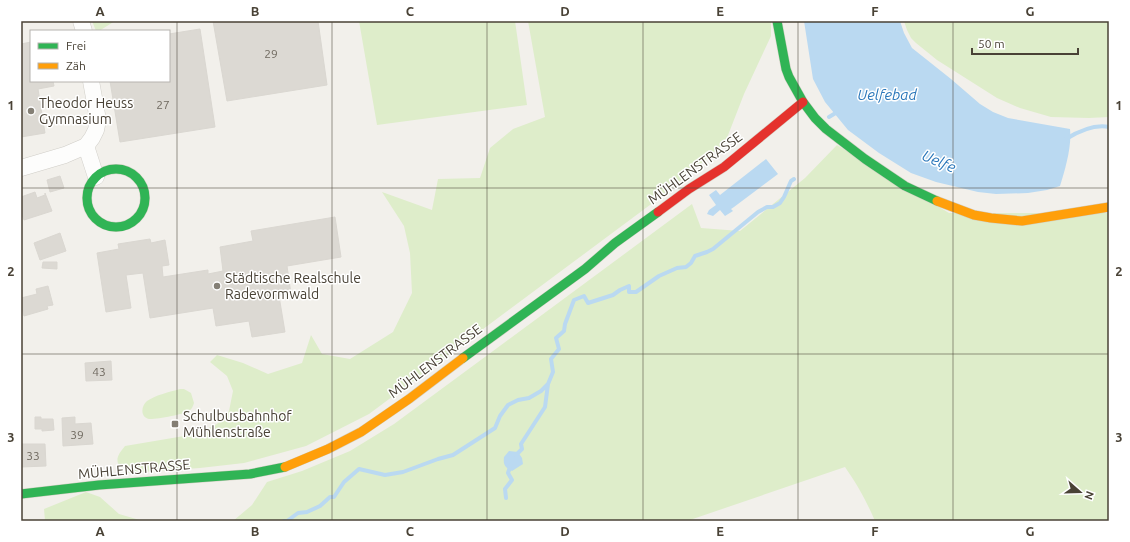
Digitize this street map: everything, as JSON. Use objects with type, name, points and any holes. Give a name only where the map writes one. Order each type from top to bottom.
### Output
[{"type":"street","points":[[777,21],[786,69],[803,102],[815,118],[826,129],[886,174],[920,194],[974,215],[1022,221],[1109,207]]},
{"type":"street","points":[[21,168],[65,155],[86,146],[96,130],[98,120],[91,82]]},
{"type":"street","name":"MÜHLENSTRASSE","points":[[21,494],[100,485],[250,474],[289,466],[328,449],[361,432],[409,399],[689,189],[724,167],[803,102]]},
{"type":"street","points":[[86,146],[96,177]]},
{"type":"street","points":[[116,169],[128,172],[138,178],[144,188],[145,199],[143,210],[137,218],[126,225],[116,227],[107,225],[97,220],[88,205],[90,186],[96,177],[105,171],[116,169]]},
{"type":"green space","points":[[92,21],[115,21],[101,30],[96,30]]},
{"type":"green space","points":[[359,21],[515,21],[527,105],[377,125]]},
{"type":"green space","points":[[528,21],[771,21],[771,36],[744,94],[725,143],[662,196],[369,414],[306,446],[244,463],[200,468],[128,473],[120,467],[118,464],[118,458],[125,446],[196,434],[217,424],[229,411],[233,391],[227,376],[210,362],[217,355],[243,363],[268,374],[302,363],[311,335],[322,354],[350,359],[393,332],[412,293],[410,253],[404,226],[382,192],[432,210],[438,179],[480,178],[490,148],[513,129],[545,117]]},
{"type":"green space","points":[[904,21],[1109,21],[1109,117],[1051,117],[1020,108],[997,98],[937,60],[916,43],[911,38]]},
{"type":"green space","points":[[837,145],[949,213],[1109,213],[1109,521],[875,521],[862,493],[845,467],[687,521],[233,521],[252,505],[267,482],[302,471],[350,451],[394,424],[692,204],[701,228],[740,231],[805,178]]},
{"type":"green space","points":[[184,389],[191,393],[194,403],[189,411],[157,419],[149,419],[144,416],[142,411],[147,401],[158,395]]},
{"type":"green space","points":[[86,492],[100,497],[119,514],[143,521],[45,521],[44,509]]},
{"type":"water","name":"Uelfebad","points":[[804,21],[900,21],[904,33],[912,48],[980,104],[993,112],[1008,118],[1070,129],[1069,150],[1060,186],[1028,193],[996,194],[978,192],[936,182],[911,173],[879,153],[848,130],[825,102],[813,79]]},
{"type":"water","points":[[766,159],[778,174],[731,209],[733,211],[725,216],[720,210],[713,216],[707,214],[709,210],[716,205],[709,195],[716,190],[720,195]]},
{"type":"water","points":[[509,451],[518,452],[522,458],[523,464],[512,471],[504,464],[504,457]]},
{"type":"building","points":[[213,21],[318,21],[327,85],[227,101]]},
{"type":"building","points":[[200,29],[215,127],[120,142],[110,82],[170,82],[170,34]]},
{"type":"building","name":"Theodor Heuss Gymnasium","points":[[30,42],[30,82],[53,82],[54,86],[38,89],[45,133],[21,137],[21,44]]},
{"type":"building","points":[[60,176],[64,188],[50,192],[47,180]]},
{"type":"building","points":[[35,192],[37,198],[45,195],[45,193],[52,211],[24,220],[21,212],[21,197]]},
{"type":"building","name":"Städtische Realschule Radevormwald","points":[[335,217],[341,257],[287,266],[291,294],[279,296],[285,332],[252,337],[249,321],[216,326],[213,308],[150,318],[143,273],[126,275],[131,308],[106,312],[97,253],[119,249],[118,244],[150,239],[151,243],[165,240],[169,265],[162,266],[163,277],[208,270],[208,274],[223,271],[220,247],[253,241],[251,231]]},
{"type":"building","points":[[60,233],[66,251],[40,260],[34,243]]},
{"type":"building","points":[[43,262],[57,262],[57,269],[42,268]]},
{"type":"building","points":[[48,286],[53,305],[47,306],[48,309],[24,316],[21,298],[37,294],[36,289]]},
{"type":"building","points":[[111,361],[112,380],[86,381],[85,363]]},
{"type":"building","points":[[35,417],[41,417],[41,419],[53,419],[54,430],[42,431],[42,429],[35,429]]},
{"type":"building","points":[[75,417],[75,424],[91,423],[93,444],[63,446],[62,418]]},
{"type":"building","points":[[21,444],[45,444],[46,466],[21,467]]},
{"type":"waterway","points":[[829,117],[839,111]]},
{"type":"waterway","name":"Uelfe","points":[[1066,139],[1076,133],[1092,127],[1109,127]]},
{"type":"waterway","points":[[284,521],[287,521],[298,513],[307,512],[320,506],[330,497],[334,497],[344,482],[359,469],[385,475],[403,472],[453,455],[495,428],[500,416],[508,405],[518,400],[529,398],[541,391],[548,384],[553,372],[551,359],[559,349],[556,338],[564,331],[574,300],[584,296],[588,303],[613,295],[629,286],[629,292],[636,292],[659,276],[677,268],[686,267],[691,263],[695,256],[713,249],[758,212],[767,207],[773,207],[780,203],[791,181],[794,179]]},
{"type":"waterway","points":[[516,455],[522,449],[521,444],[545,407],[548,384]]},
{"type":"waterway","points":[[506,498],[505,489],[512,480],[508,473],[511,464]]},
{"type":"traffic: fast","points":[[777,21],[786,69],[789,77],[803,102],[815,118],[826,129],[865,159],[905,186],[937,201]]},
{"type":"traffic: fast","points":[[116,169],[127,171],[140,182],[143,187],[145,198],[143,209],[132,222],[127,225],[116,227],[105,225],[92,214],[89,209],[87,198],[89,187],[100,174],[105,171],[116,169]]},
{"type":"traffic: fast","points":[[463,358],[585,269],[615,243],[658,212]]},
{"type":"traffic: fast","points":[[21,494],[99,485],[250,474],[285,467]]},
{"type":"traffic: slow","points":[[937,201],[974,215],[1022,221],[1109,207]]},
{"type":"traffic: slow","points":[[285,467],[328,449],[361,432],[409,399],[463,358]]},
{"type":"traffic: jam","points":[[658,212],[689,189],[724,167],[803,102]]},
{"type":"place","name":"Theodor Heuss Gymnasium","points":[[31,111]]},
{"type":"place","name":"Städtische Realschule Radevormwald","points":[[217,286]]},
{"type":"place","name":"Schulbusbahnhof Mühlenstraße","points":[[175,424]]}]
